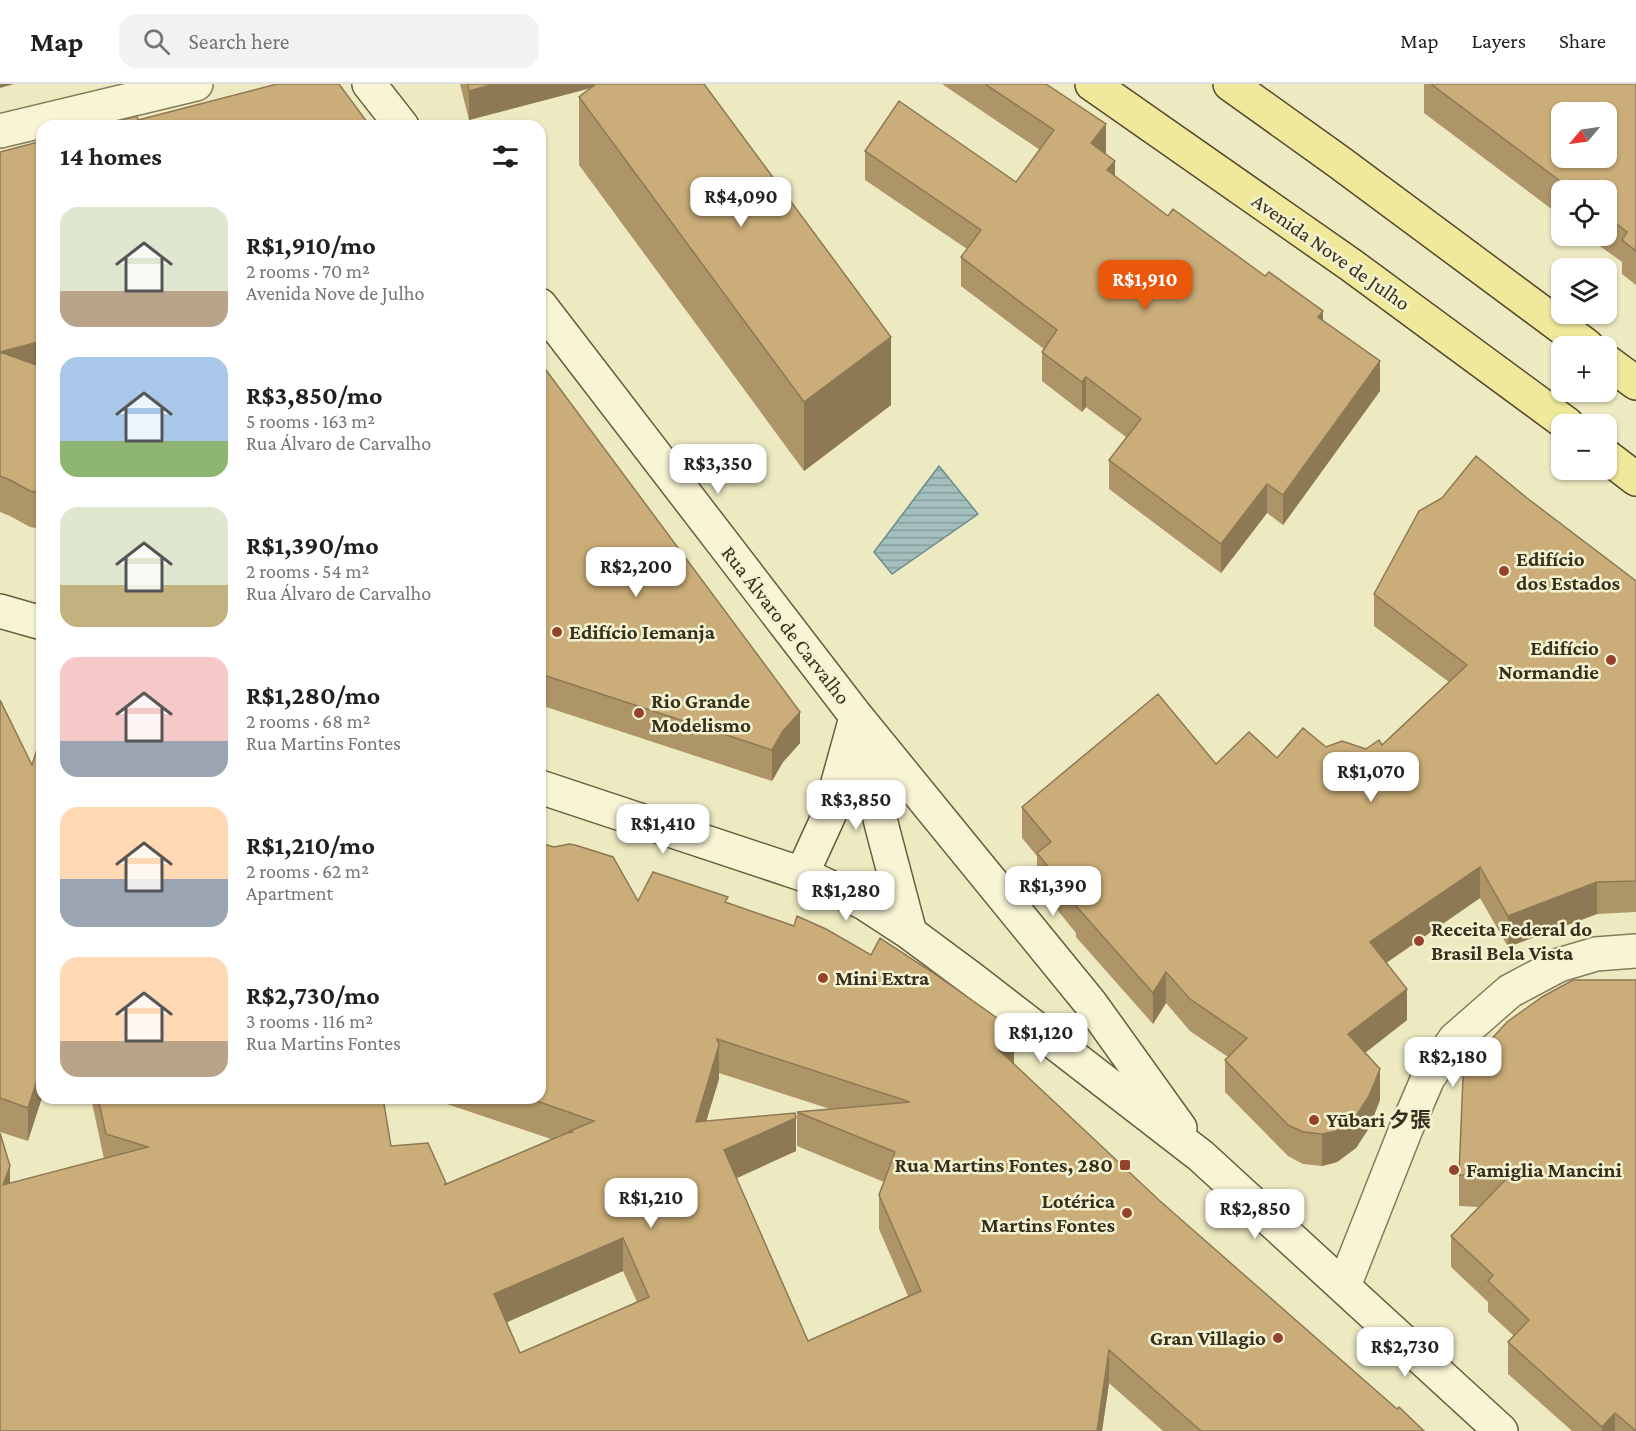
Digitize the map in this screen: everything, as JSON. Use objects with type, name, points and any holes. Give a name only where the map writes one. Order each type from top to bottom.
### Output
[{"type":"main road","name":"Avenida Nove de Julho","points":[[1092,84],[1351,265],[1553,414]]},
{"type":"main road","points":[[1230,84],[1574,336]]},
{"type":"main road","points":[[1617,369],[1636,383]]},
{"type":"main road","points":[[1617,464],[1636,479]]},
{"type":"street","points":[[46,120],[196,84]]},
{"type":"street","points":[[369,84],[397,120]]},
{"type":"street","points":[[0,131],[36,122]]},
{"type":"street","name":"Rua Álvaro de Carvalho","points":[[546,314],[856,716],[1091,1004],[1201,1156]]},
{"type":"street","points":[[0,611],[36,621]]},
{"type":"street","points":[[802,874],[829,815],[856,716]]},
{"type":"street","name":"Rua Álvaro de Carvalho","points":[[856,716],[910,933]]},
{"type":"street","points":[[546,789],[802,874],[864,903],[910,933],[1201,1156],[1501,1431]]},
{"type":"street","points":[[1344,1286],[1419,1098],[1428,1078],[1455,1039],[1510,991],[1559,965],[1596,954],[1636,951]]},
{"type":"water","points":[[939,466],[978,514],[892,574],[874,552]]},
{"type":"building","points":[[277,84],[339,84],[366,120],[138,120]]},
{"type":"building","points":[[468,84],[494,84],[469,91]]},
{"type":"building","points":[[596,84],[704,84],[891,337],[804,402],[579,97]]},
{"type":"building","points":[[985,84],[1046,84],[1106,124],[1091,143],[1115,161],[1107,170],[1168,216],[1173,209],[1265,276],[1269,272],[1323,311],[1318,317],[1380,361],[1283,495],[1267,484],[1221,544],[1109,460],[1141,419],[1086,377],[1082,382],[1042,352],[1057,330],[961,257],[981,230],[865,151],[899,101],[1016,182],[1054,130]]},
{"type":"building","points":[[1431,84],[1636,84],[1636,251],[1622,240],[1627,232],[1617,224],[1617,180],[1559,180]]},
{"type":"building","points":[[137,116],[138,120],[122,120]]},
{"type":"building","points":[[36,143],[36,343],[0,352],[0,152]]},
{"type":"building","points":[[0,352],[36,365],[36,492],[0,476]]},
{"type":"building","points":[[546,370],[800,712],[783,731],[772,750],[546,676]]},
{"type":"building","points":[[1476,456],[1636,581],[1636,881],[1597,882],[1508,916],[1480,867],[1370,942],[1407,989],[1348,1034],[1380,1069],[1369,1096],[1356,1116],[1337,1131],[1322,1134],[1303,1132],[1288,1125],[1225,1060],[1247,1038],[1190,999],[1166,972],[1153,993],[1076,906],[1078,904],[1037,853],[1051,842],[1022,807],[1158,694],[1216,764],[1249,732],[1277,758],[1303,728],[1326,747],[1342,741],[1366,749],[1379,740],[1382,745],[1467,665],[1374,594],[1419,511],[1442,498]]},
{"type":"building","points":[[0,700],[32,765],[36,753],[36,1083],[28,1108],[0,1098]]},
{"type":"building","points":[[546,845],[554,847],[575,845],[613,857],[638,901],[653,872],[728,897],[725,902],[794,926],[797,916],[826,929],[871,955],[880,938],[932,972],[1000,1020],[1014,1033],[999,1050],[1160,1201],[1424,1431],[1201,1431],[1109,1350],[1097,1431],[0,1431],[0,1133],[10,1166],[3,1185],[148,1147],[106,1134],[99,1104],[384,1104],[391,1146],[428,1143],[446,1183],[444,1185],[573,1132],[570,1131],[594,1121],[545,1104]],"holes":[[[717,1039],[910,1102],[797,1112],[895,1152],[879,1195],[921,1291],[808,1341],[724,1150],[796,1118],[795,1113],[696,1122],[719,1045]],[[623,1238],[649,1297],[520,1353],[494,1294]]]},
{"type":"building","points":[[1573,980],[1636,980],[1636,1431],[1615,1413],[1602,1427],[1508,1342],[1529,1320],[1488,1281],[1493,1275],[1451,1236],[1510,1175],[1459,1175],[1463,1077],[1485,1046],[1507,1022],[1542,997]]},
{"type":"place","name":"Edifício dos Estados","points":[[1504,571]]},
{"type":"place","name":"Edifício Iemanja","points":[[557,632]]},
{"type":"place","name":"Edifício Normandie","points":[[1611,660]]},
{"type":"place","name":"Rio Grande Modelismo","points":[[639,713]]},
{"type":"place","name":"Receita Federal do Brasil Bela Vista","points":[[1419,941]]},
{"type":"place","name":"Mini Extra","points":[[823,978]]},
{"type":"place","name":"Yūbari 夕張","points":[[1314,1120]]},
{"type":"place","name":"Rua Martins Fontes, 280","points":[[1125,1165]]},
{"type":"place","name":"Famiglia Mancini","points":[[1454,1170]]},
{"type":"place","name":"Lotérica Martins Fontes","points":[[1127,1213]]},
{"type":"place","name":"Gran Villagio","points":[[1278,1338]]}]
